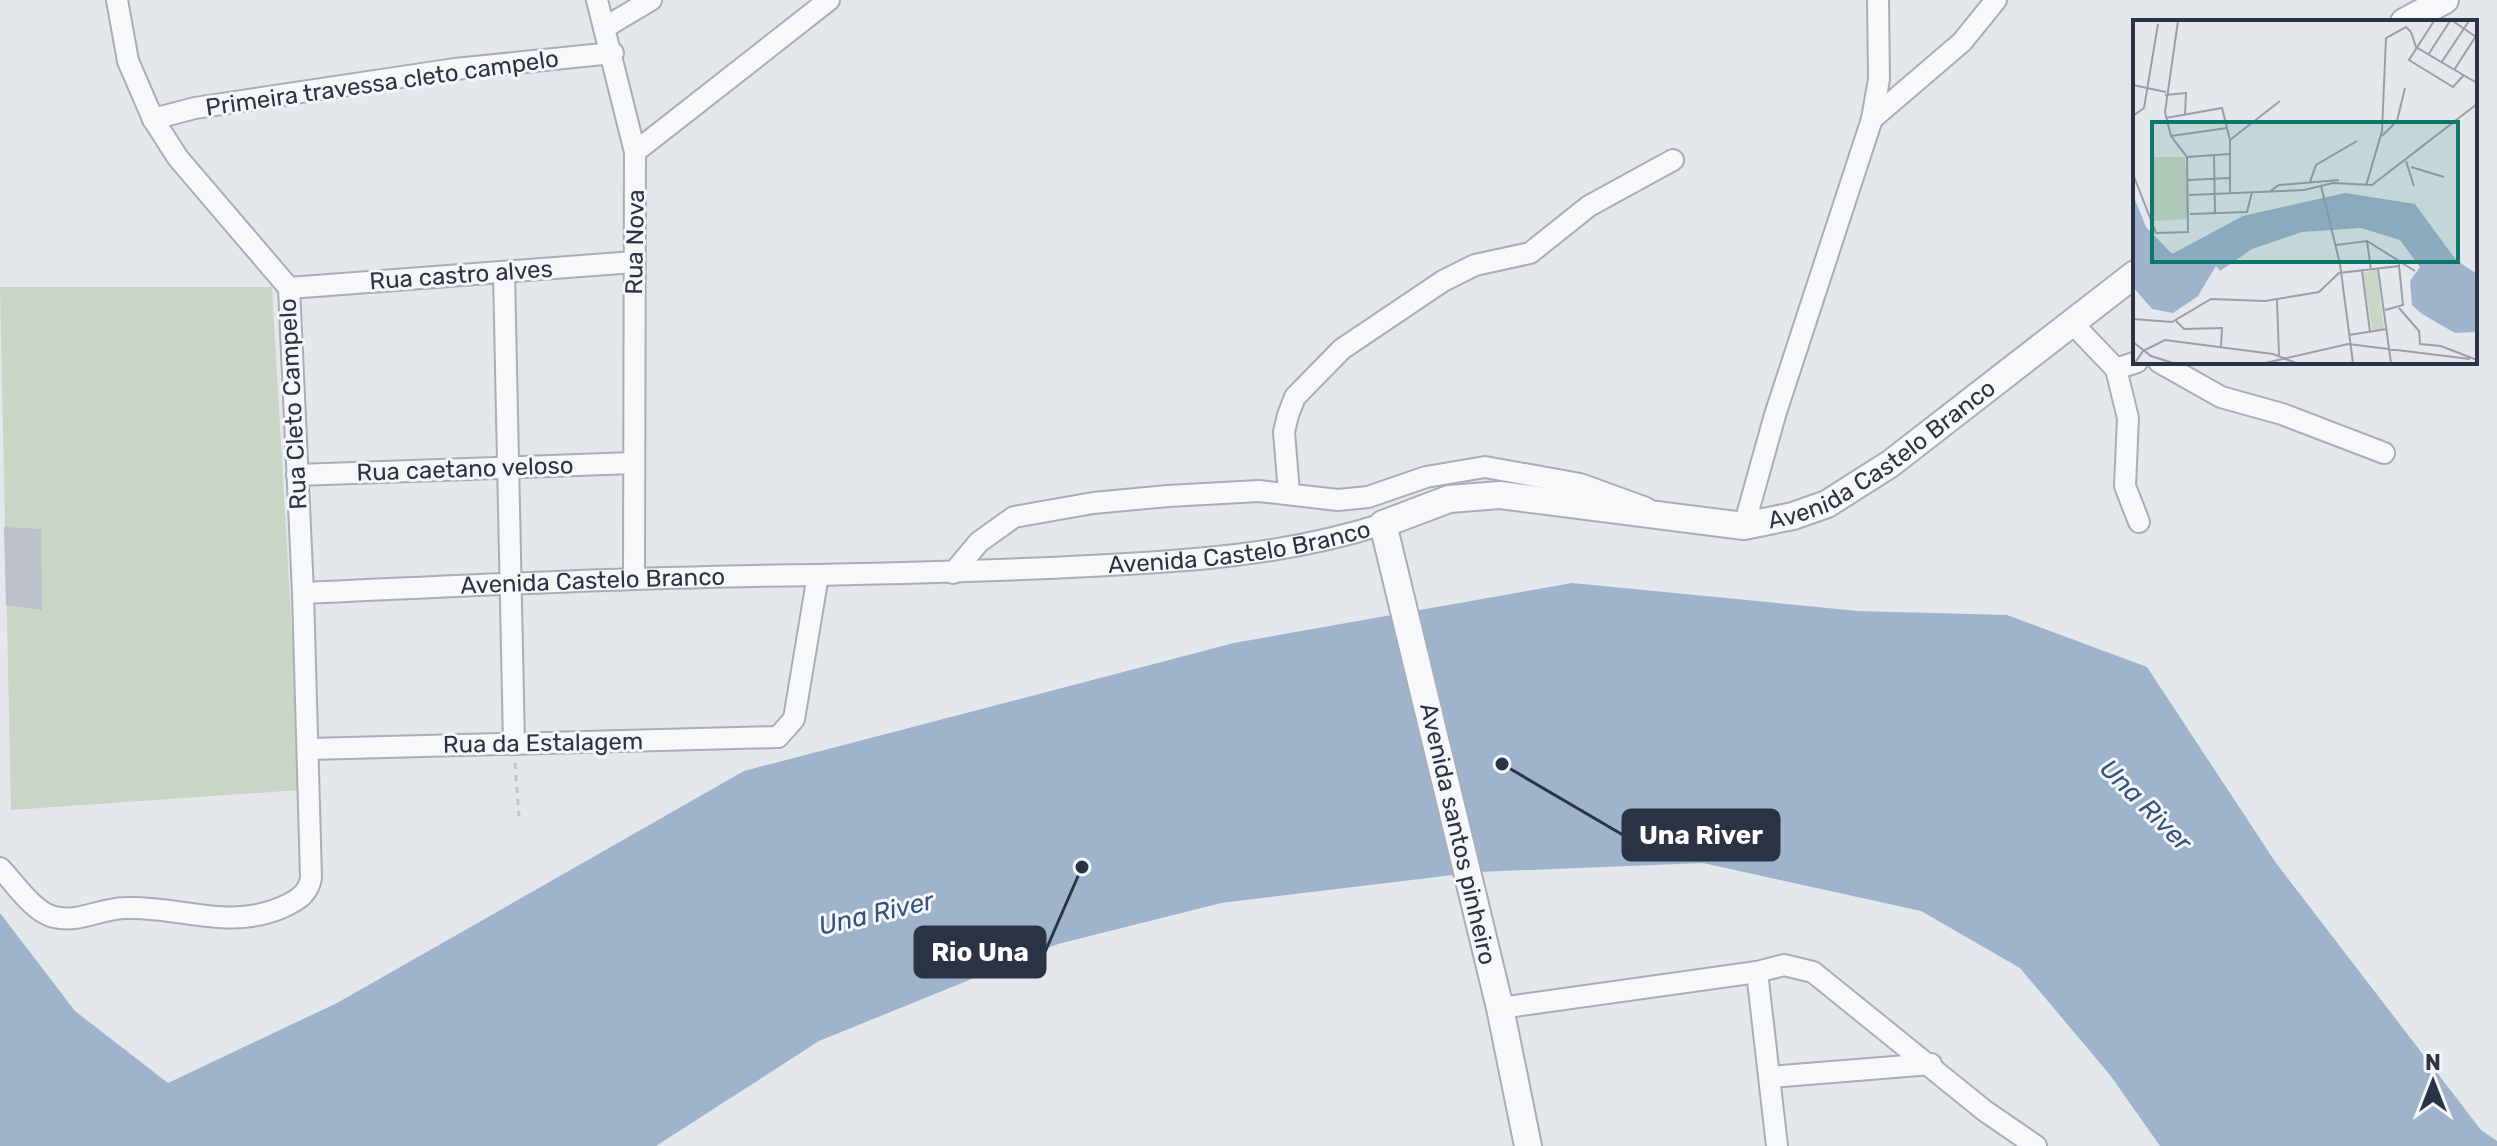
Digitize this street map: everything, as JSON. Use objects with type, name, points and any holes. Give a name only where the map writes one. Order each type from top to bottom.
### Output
[{"type":"street","name":"Rua Cleto Campelo","points":[[0,868],[38,909],[52,917],[75,919],[127,908],[244,919],[298,900],[309,889],[312,862],[309,749],[289,288],[178,158],[153,119],[128,61],[117,0]]},
{"type":"street","name":"Rua Nova","points":[[597,0],[613,53],[635,152],[634,578]]},
{"type":"street","points":[[604,28],[651,0]]},
{"type":"street","points":[[635,152],[829,0]]},
{"type":"street","points":[[1744,526],[1775,415],[1872,119],[1879,79],[1878,0]]},
{"type":"street","points":[[1872,119],[1962,42],[1996,0]]},
{"type":"street","points":[[2408,20],[2445,0]]},
{"type":"street","name":"Primeira travessa cleto campelo","points":[[153,119],[195,108],[455,69],[613,53]]},
{"type":"street","points":[[1289,493],[1284,432],[1288,415],[1295,397],[1342,349],[1443,281],[1475,265],[1530,253],[1589,206],[1673,160]]},
{"type":"street","name":"Rua castro alves","points":[[289,288],[634,262]]},
{"type":"street","points":[[504,273],[514,744]]},
{"type":"street","name":"Avenida Castelo Branco","points":[[303,593],[634,578],[953,573],[1238,557],[1320,543],[1449,499],[1488,495],[1744,526],[1793,516],[1854,489],[2133,276]]},
{"type":"street","points":[[2073,324],[2116,369],[2128,418],[2125,486],[2139,522]]},
{"type":"street","points":[[2116,369],[2133,363]]},
{"type":"street","points":[[2163,364],[2221,397],[2282,414],[2384,453]]},
{"type":"street","name":"Rua caetano veloso","points":[[297,475],[633,463]]},
{"type":"street","name":"Avenida Castelo Branco","points":[[953,573],[979,542],[1014,517],[1093,503],[1182,495],[1259,491],[1338,500],[1368,497],[1462,468],[1507,468],[1607,492],[1660,516]]},
{"type":"street","name":"Avenida santos pinheiro","points":[[1383,524],[1500,1008],[1528,1146]]},
{"type":"street","name":"Rua da Estalagem","points":[[309,749],[778,737],[794,719],[818,575]]},
{"type":"street","points":[[1500,1008],[1757,972],[1784,965],[1813,972],[1858,1011],[1931,1064],[2011,1138],[2036,1146]]},
{"type":"street","points":[[1757,972],[1777,1146]]},
{"type":"street","points":[[1770,1077],[1931,1064]]},
{"type":"path","points":[[514,744],[519,816]]},
{"type":"green space","points":[[0,287],[272,287],[301,790],[11,810]]},
{"type":"water","points":[[1572,583],[1858,611],[2007,615],[2147,667],[2276,863],[2481,1130],[2497,1141],[2497,1146],[2160,1146],[2110,1075],[2020,968],[1921,911],[1703,863],[1478,872],[1221,903],[1058,944],[819,1041],[656,1146],[0,1146],[0,913],[75,1011],[168,1083],[337,1003],[744,771],[1234,643]]},
{"type":"building","points":[[4,527],[41,529],[42,610],[6,605]]},
{"type":"place","name":"Una River","points":[[1502,764]]},
{"type":"place","name":"Rio Una","points":[[1082,867]]}]
